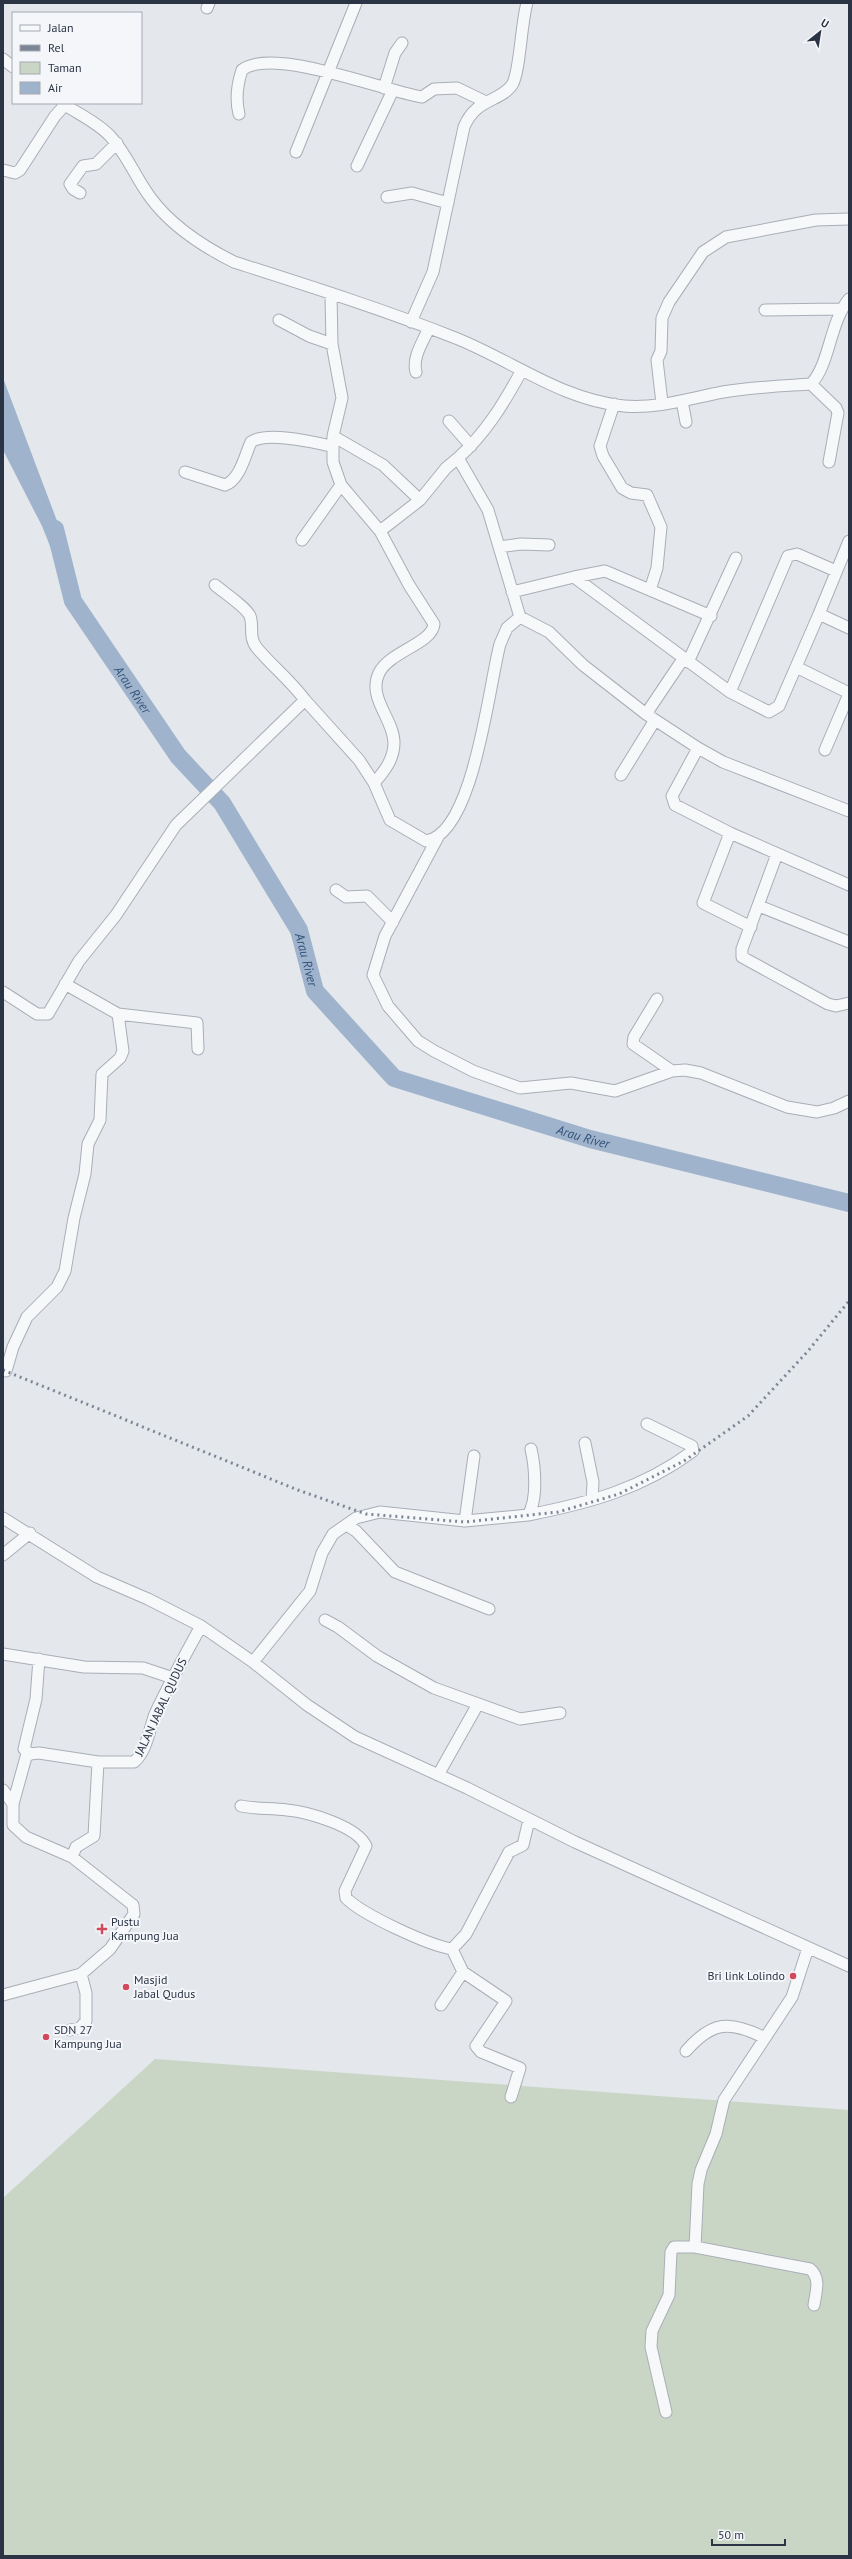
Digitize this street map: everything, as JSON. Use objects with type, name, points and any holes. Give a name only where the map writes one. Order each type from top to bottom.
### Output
[{"type":"street","points":[[296,152],[327,71],[356,3]]},
{"type":"street","points":[[411,322],[433,272],[464,127],[470,115],[486,102],[508,90],[516,77],[521,22],[527,3]]},
{"type":"street","points":[[357,166],[388,89],[395,53],[402,43]]},
{"type":"street","points":[[3,59],[12,66]]},
{"type":"street","points":[[240,114],[236,99],[240,76],[242,70],[252,63],[270,63],[327,71],[388,89],[422,97],[434,89],[457,88],[486,102]]},
{"type":"street","points":[[3,170],[15,173],[20,170],[64,104],[97,125],[117,143],[150,198],[173,223],[196,241],[234,262],[429,328],[479,348],[562,391],[593,401],[644,406],[682,401],[753,388],[811,384],[836,408],[838,413],[828,462]]},
{"type":"street","points":[[80,193],[73,189],[70,184],[83,166],[96,164],[117,143]]},
{"type":"street","points":[[386,197],[412,193],[448,203]]},
{"type":"street","points":[[662,403],[657,360],[661,351],[662,318],[669,302],[703,252],[726,237],[816,220],[849,219]]},
{"type":"street","points":[[332,295],[332,344],[340,378],[342,398],[332,441],[333,462],[341,484],[380,531],[409,585],[434,624],[430,635],[387,662],[379,673],[376,685],[378,701],[394,743],[387,767],[374,783]]},
{"type":"street","points":[[811,384],[818,375],[841,309],[849,299]]},
{"type":"street","points":[[765,310],[841,309]]},
{"type":"street","points":[[279,320],[309,336],[332,344]]},
{"type":"street","points":[[416,372],[414,364],[429,328]]},
{"type":"street","points":[[380,531],[420,500],[446,468],[472,446],[497,415],[522,370]]},
{"type":"street","points":[[682,401],[686,422]]},
{"type":"street","points":[[614,404],[600,446],[602,456],[622,488],[631,493],[647,495],[660,520],[657,568],[650,590]]},
{"type":"street","points":[[449,421],[472,446]]},
{"type":"street","points":[[185,472],[225,485],[231,483],[236,478],[251,442],[262,438],[332,441],[383,465],[420,500]]},
{"type":"street","points":[[458,458],[488,510],[520,617],[549,632],[583,665],[651,717],[698,748],[723,762],[849,811]]},
{"type":"street","points":[[302,540],[341,484]]},
{"type":"street","points":[[574,577],[730,692],[765,711],[773,711],[779,706],[849,541]]},
{"type":"street","points":[[499,547],[521,544],[549,545]]},
{"type":"street","points":[[730,692],[788,556],[797,554],[836,571]]},
{"type":"street","points":[[622,775],[651,717],[711,616],[736,558]]},
{"type":"street","points":[[512,592],[574,577],[605,572],[711,616]]},
{"type":"street","points":[[214,585],[247,612],[251,621],[250,634],[256,648],[289,679],[305,700],[334,730],[374,783],[390,820],[426,841],[438,837]]},
{"type":"street","points":[[819,614],[849,628]]},
{"type":"street","points":[[520,617],[507,628],[500,644],[484,728],[464,797],[450,824],[438,837],[385,936],[373,975],[388,1006],[404,1027],[434,1051],[487,1077],[520,1088],[571,1083],[616,1091],[672,1071],[685,1070],[701,1073],[787,1107],[817,1112],[834,1108],[849,1101]]},
{"type":"street","points":[[796,667],[849,693],[825,750]]},
{"type":"street","points":[[3,992],[43,1015],[50,1010],[82,957],[116,915],[176,825],[305,700]]},
{"type":"street","points":[[698,748],[672,796],[673,802],[730,833],[849,884]]},
{"type":"street","points":[[730,833],[703,903],[751,927]]},
{"type":"street","points":[[777,854],[742,949],[742,957],[828,1004],[836,1006],[849,1003]]},
{"type":"street","points":[[336,890],[346,897],[367,896],[393,922]]},
{"type":"street","points":[[759,906],[849,942]]},
{"type":"street","points":[[65,984],[118,1014],[197,1023],[198,1049]]},
{"type":"street","points":[[657,999],[634,1037],[632,1044],[672,1071]]},
{"type":"street","points":[[6,1371],[13,1347],[27,1317],[57,1287],[65,1271],[74,1218],[85,1174],[88,1144],[100,1120],[102,1074],[120,1058],[123,1051],[118,1014]]},
{"type":"street","points":[[253,1662],[310,1591],[322,1553],[333,1534],[340,1527],[348,1526],[356,1518],[377,1512],[465,1521],[528,1515],[616,1494],[676,1464],[693,1451],[692,1446],[647,1424]]},
{"type":"street","points":[[585,1443],[593,1482],[592,1500]]},
{"type":"street","points":[[528,1515],[535,1469],[531,1449]]},
{"type":"street","points":[[465,1521],[474,1456]]},
{"type":"street","points":[[3,1518],[30,1533],[97,1577],[148,1599],[201,1626],[253,1662],[306,1706],[342,1729],[529,1820],[849,1966]]},
{"type":"street","points":[[348,1526],[356,1531],[395,1572],[489,1609]]},
{"type":"street","points":[[3,1555],[30,1533]]},
{"type":"street","points":[[325,1620],[406,1673],[434,1688],[520,1719],[560,1714]]},
{"type":"street","name":"JALAN JABAL QUDUS","points":[[30,1754],[39,1753],[98,1762],[134,1762],[139,1758],[155,1715],[201,1626]]},
{"type":"street","points":[[3,1654],[84,1667],[143,1668],[173,1678]]},
{"type":"street","points":[[3,1995],[81,1974],[110,1949],[131,1918],[134,1909],[132,1905],[72,1857],[26,1837],[18,1831],[12,1821],[13,1804],[26,1757],[30,1754],[24,1749],[36,1700],[39,1659]]},
{"type":"street","points":[[438,1775],[478,1704]]},
{"type":"street","points":[[72,1857],[76,1847],[94,1836],[98,1762]]},
{"type":"street","points":[[3,1790],[13,1804]]},
{"type":"street","points":[[241,1806],[305,1814],[354,1832],[363,1838],[366,1846],[345,1891],[346,1898],[394,1926],[432,1944],[452,1949]]},
{"type":"street","points":[[452,1949],[466,1934],[509,1852],[523,1845],[529,1820]]},
{"type":"street","points":[[695,2246],[698,2184],[701,2170],[716,2134],[724,2100],[792,1997],[808,1948]]},
{"type":"street","points":[[452,1949],[463,1972],[506,2001],[476,2046],[481,2052],[520,2068],[511,2097]]},
{"type":"street","points":[[441,2006],[463,1972]]},
{"type":"street","points":[[70,2030],[80,2028],[86,2021],[86,1993],[81,1974]]},
{"type":"street","points":[[686,2052],[705,2033],[726,2026],[740,2026],[765,2038]]},
{"type":"street","points":[[666,2412],[652,2356],[651,2336],[669,2295],[671,2252],[674,2247],[695,2246],[810,2269],[816,2274],[817,2280],[814,2305]]},
{"type":"green space","points":[[155,2059],[849,2110],[849,2556],[3,2556],[3,2198]]},
{"type":"water","points":[[3,378],[68,550],[54,556],[42,526],[3,450]]},
{"type":"waterway","name":"Arau River","points":[[55,529],[73,601],[178,756],[222,803],[299,930],[315,991],[394,1078],[590,1139],[849,1203]]},
{"type":"railway","points":[[3,1370],[298,1490],[366,1514],[465,1522],[558,1512],[619,1494],[684,1461],[748,1416],[808,1351],[849,1301]]},
{"type":"place","name":"Pustu Kampung Jua","points":[[102,1929]]},
{"type":"place","name":"Bri link Lolindo","points":[[793,1976]]},
{"type":"place","name":"Masjid Jabal Qudus","points":[[126,1987]]},
{"type":"place","name":"SDN 27 Kampung Jua","points":[[46,2037]]}]
